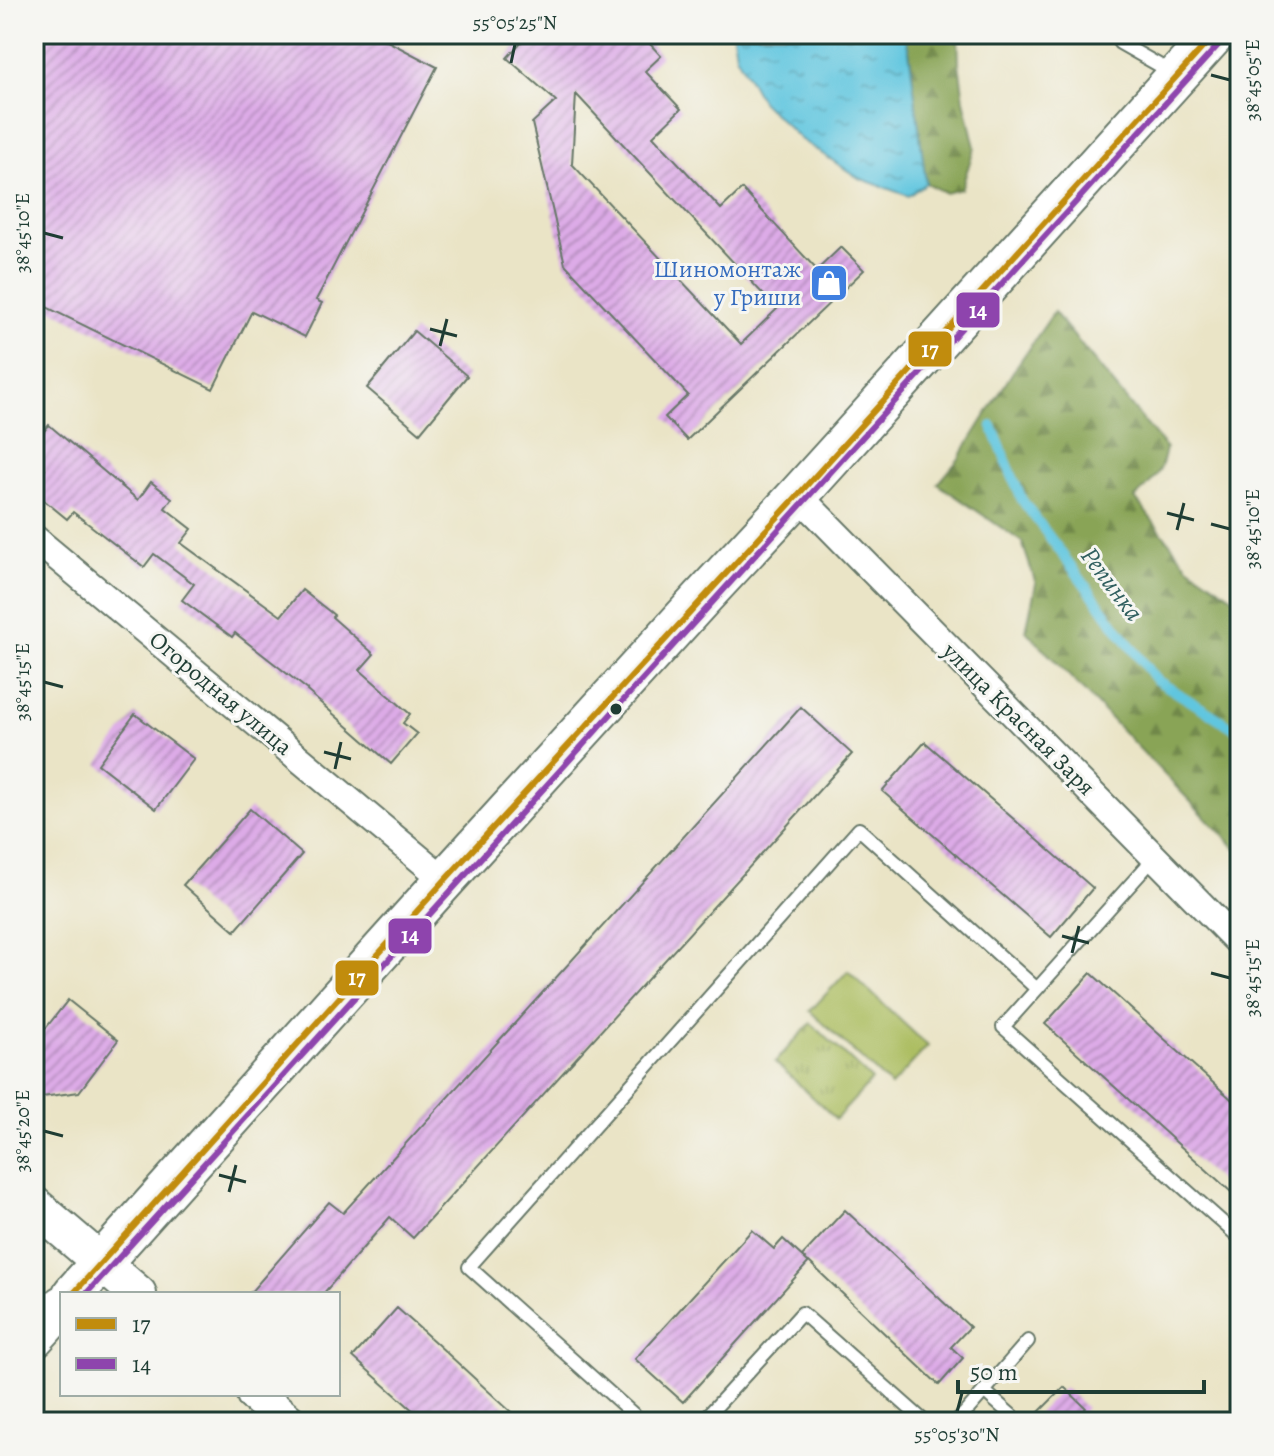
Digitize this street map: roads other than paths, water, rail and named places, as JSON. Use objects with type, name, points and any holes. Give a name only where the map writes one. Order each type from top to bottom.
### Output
[{"type":"main road","points":[[75,1292],[1215,34]]},
{"type":"main road","points":[[34,1337],[60,1308]]},
{"type":"street","name":"улица Красная Заря","points":[[798,495],[1240,944]]},
{"type":"street","name":"Огородная улица","points":[[34,538],[445,880]]},
{"type":"street","points":[[34,1205],[136,1292]]},
{"type":"street","points":[[257,1396],[288,1422]]},
{"type":"lane","points":[[1113,34],[1120,43],[1178,75]]},
{"type":"lane","points":[[642,1422],[469,1267],[859,829],[1037,989]]},
{"type":"lane","points":[[1155,857],[1003,1027],[1240,1238]]},
{"type":"lane","points":[[702,1422],[802,1313],[925,1422]]},
{"type":"lane","points":[[957,1422],[1028,1341]]},
{"type":"lane","points":[[984,1391],[1019,1422]]},
{"type":"water","points":[[733,34],[904,34],[909,50],[926,183],[908,196],[859,178],[800,139],[761,101],[736,55]]},
{"type":"waterway","name":"Репинка","points":[[992,426],[1022,500],[1155,679],[1240,732]]},
{"type":"place","name":"Шиномонтаж у Гриши","points":[[829,283]]}]
